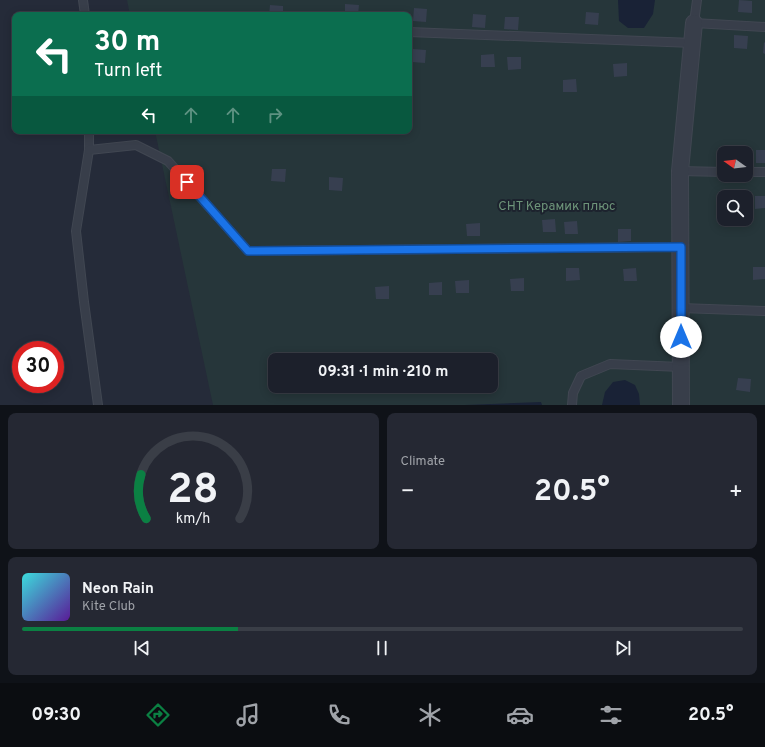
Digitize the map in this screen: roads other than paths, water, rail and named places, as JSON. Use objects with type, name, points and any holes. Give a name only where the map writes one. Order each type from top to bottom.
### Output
[{"type":"street","points":[[681,405],[680,171],[694,23]]},
{"type":"lane","points":[[83,0],[85,12]]},
{"type":"lane","points":[[697,0],[694,23],[765,27]]},
{"type":"lane","points":[[412,32],[693,43]]},
{"type":"lane","points":[[89,134],[89,150],[76,231],[98,405]]},
{"type":"lane","points":[[89,150],[136,145],[168,161],[248,251],[681,247]]},
{"type":"lane","points":[[680,171],[717,172]]},
{"type":"lane","points":[[753,172],[765,172]]},
{"type":"lane","points":[[681,308],[765,311]]},
{"type":"lane","points":[[572,405],[573,393],[581,376],[610,364],[681,367]]},
{"type":"water","points":[[618,0],[655,0],[653,14],[644,28],[628,28],[619,21]]},
{"type":"water","points":[[625,380],[635,385],[639,394],[640,405],[602,405],[605,392],[613,382]]},
{"type":"water","points":[[541,402],[542,405],[465,405]]},
{"type":"park label","name":"СНТ Керамик плюс","points":[[557,207]]}]
